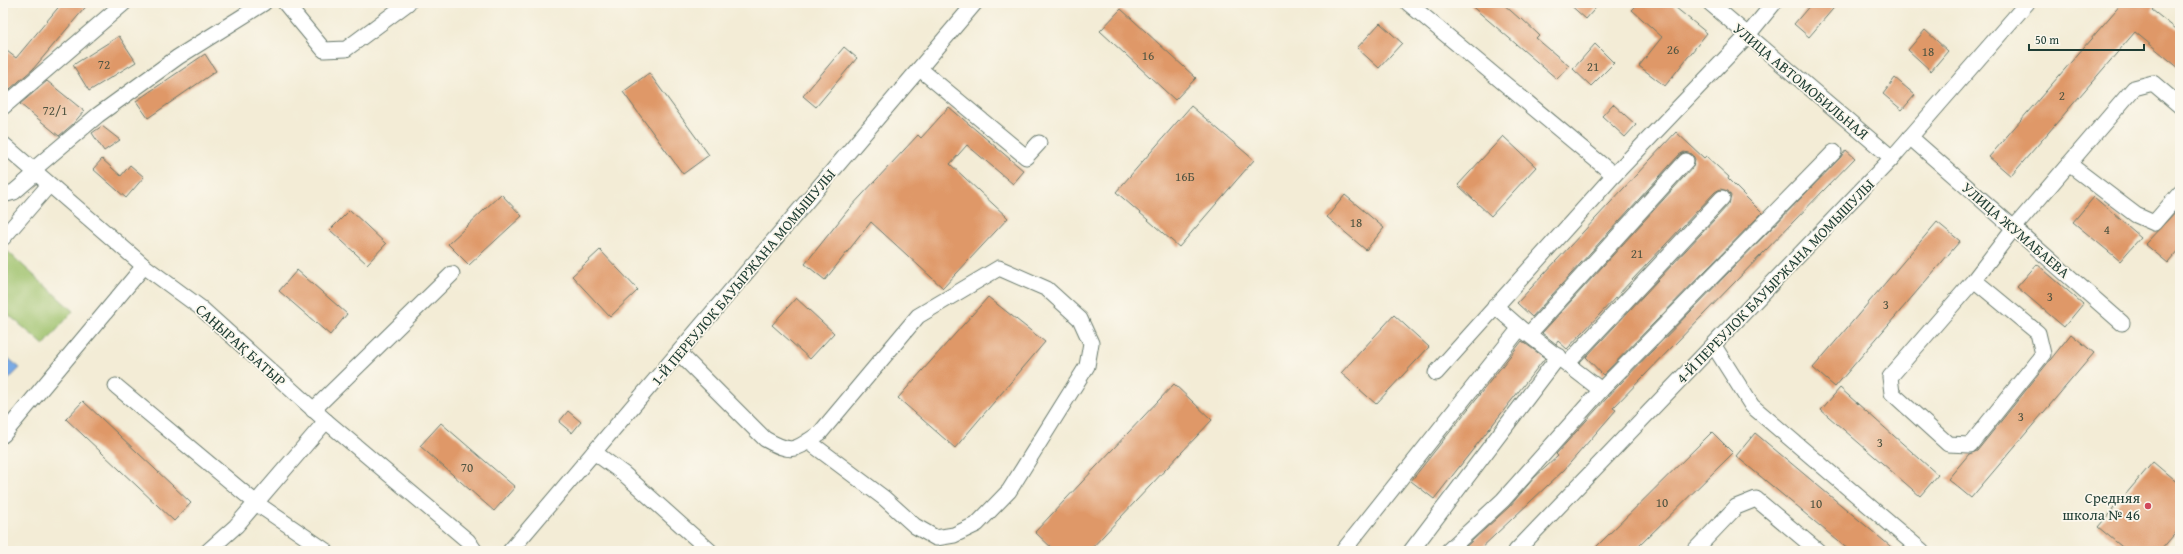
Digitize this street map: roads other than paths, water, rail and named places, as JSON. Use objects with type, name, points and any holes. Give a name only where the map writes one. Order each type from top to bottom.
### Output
[{"type":"street","points":[[3,107],[124,3]]},
{"type":"street","points":[[3,195],[14,192],[34,172],[98,115],[178,57],[264,3]]},
{"type":"street","points":[[284,3],[324,50],[346,49],[408,3]]},
{"type":"street","name":"1-Й ПЕРЕУЛОК БАУЫРЖАНА МОМЫШУЛЫ","points":[[510,551],[975,3]]},
{"type":"street","points":[[1408,3],[1614,175]]},
{"type":"street","name":"УЛИЦА АВТОМОБИЛЬНАЯ","points":[[1710,3],[1892,158]]},
{"type":"street","points":[[1436,373],[1614,175],[1747,36],[1774,3]]},
{"type":"street","name":"4-Й ПЕРЕУЛОК БАУЫРЖАНА МОМЫШУЛЫ","points":[[1516,551],[1714,346],[1892,158],[2027,3]]},
{"type":"street","points":[[920,69],[1026,157],[1039,143]]},
{"type":"street","points":[[1974,280],[2038,333],[2043,354],[1970,445],[1948,444],[1892,393],[1890,377],[1974,280],[2013,229],[2134,88],[2153,83],[2180,106]]},
{"type":"street","name":"УЛИЦА ЖУМАБАЕВА","points":[[1910,138],[2122,323]]},
{"type":"street","name":"САҢЫРАҚ БАТЫР","points":[[3,144],[144,266],[201,308],[313,410],[468,541],[475,551]]},
{"type":"street","points":[[1448,551],[1503,500],[1601,390],[1834,152]]},
{"type":"street","points":[[1343,551],[1524,331],[1686,161]]},
{"type":"street","points":[[2069,164],[2136,215],[2154,223],[2180,193]]},
{"type":"street","points":[[3,238],[49,185]]},
{"type":"street","points":[[1411,551],[1563,360],[1722,198]]},
{"type":"street","points":[[3,435],[144,266]]},
{"type":"street","points":[[679,353],[765,439],[781,448],[797,449],[808,441],[820,433],[918,316],[999,268],[1047,289],[1080,319],[1091,343],[1087,366],[1009,491],[977,524],[954,535],[936,538],[916,526],[884,498],[808,441]]},
{"type":"street","points":[[313,410],[452,274]]},
{"type":"street","points":[[1495,306],[1524,331],[1601,390]]},
{"type":"street","points":[[1714,346],[1752,406],[1922,551]]},
{"type":"street","points":[[116,386],[256,503],[326,551]]},
{"type":"street","points":[[208,551],[236,526],[326,421]]},
{"type":"street","points":[[594,452],[624,474],[710,551]]},
{"type":"street","points":[[1694,551],[1736,507],[1756,498],[1818,551]]},
{"type":"water","points":[[3,354],[20,368],[3,385]]},
{"type":"place","name":"Средняя школа № 46","points":[[2148,506]]}]
